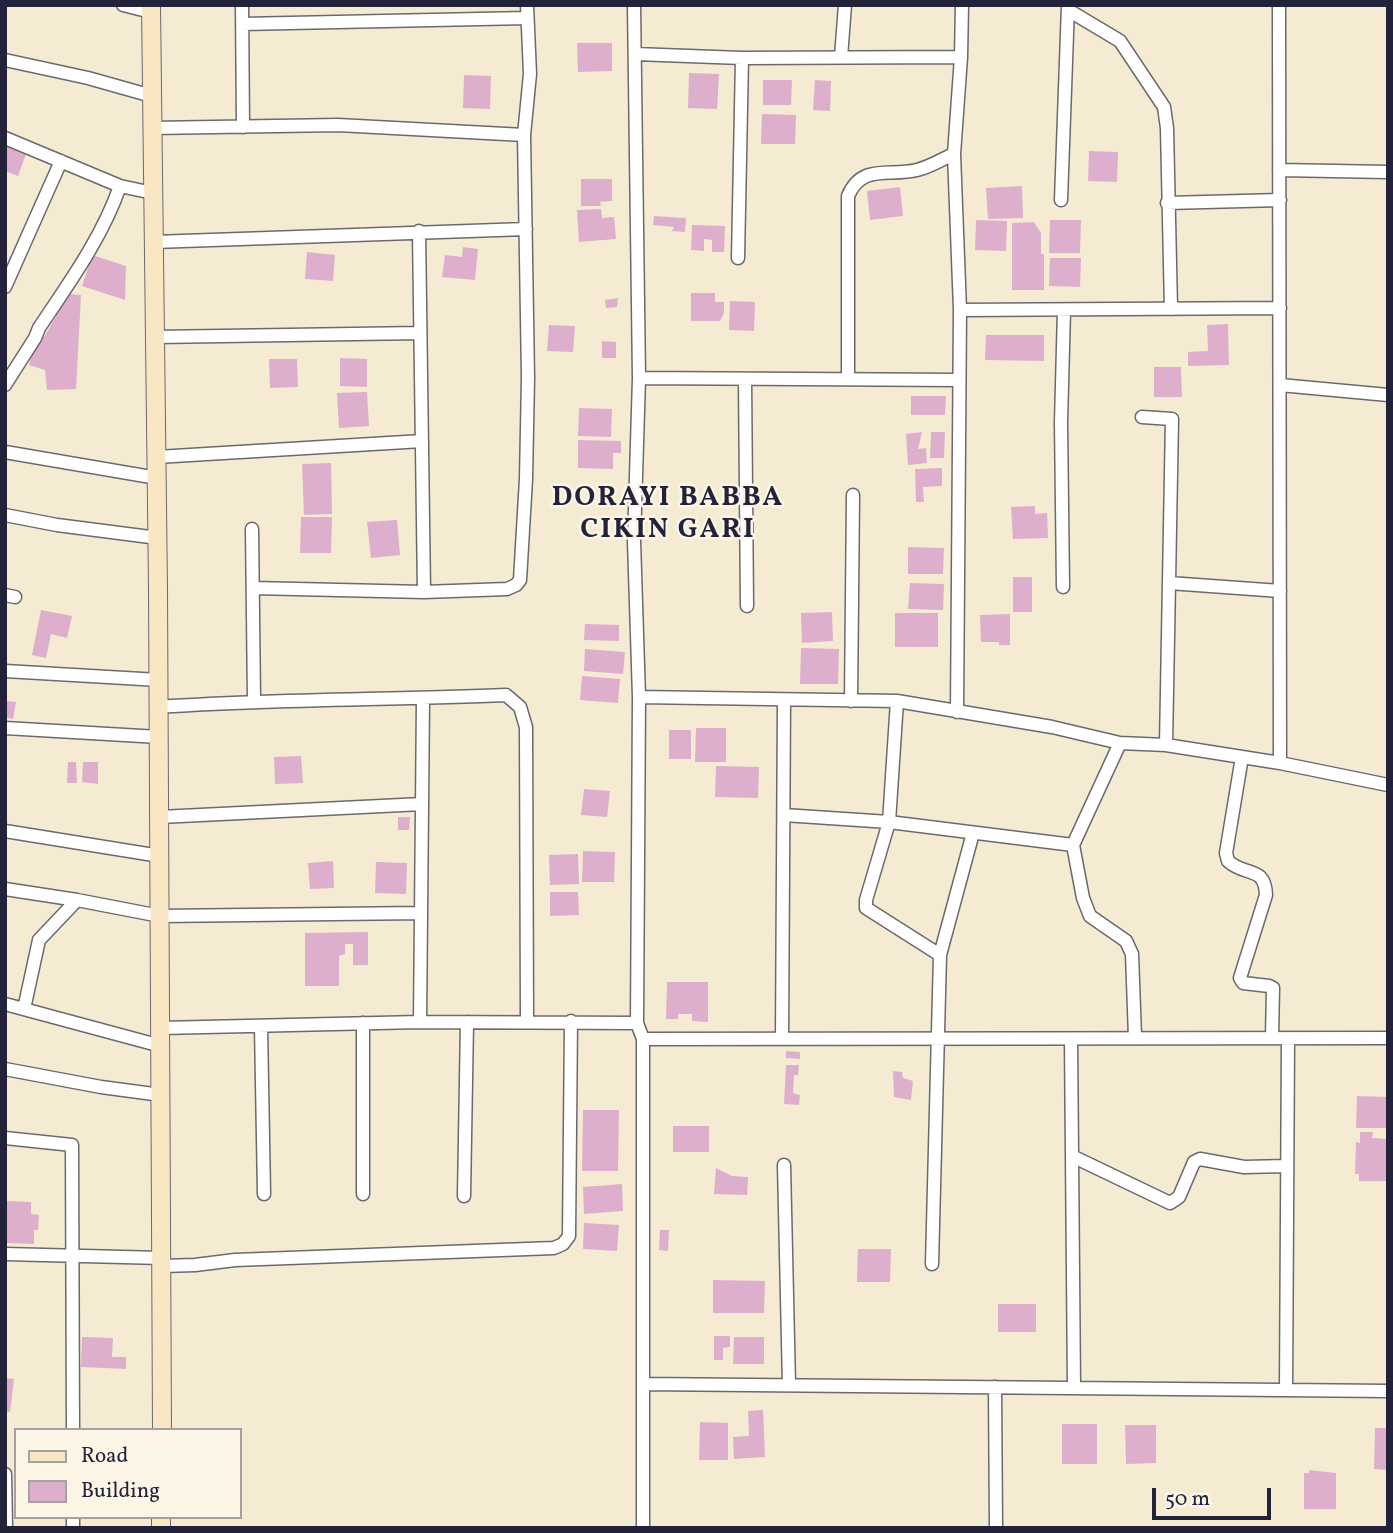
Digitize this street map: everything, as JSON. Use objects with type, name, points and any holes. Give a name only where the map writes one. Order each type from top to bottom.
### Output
[{"type":"street","points":[[123,5],[151,8],[158,538],[162,1428]]},
{"type":"street","points":[[242,5],[243,127]]},
{"type":"street","points":[[634,5],[639,378],[634,541],[639,697],[637,1023],[643,1039],[643,1528]]},
{"type":"street","points":[[841,57],[845,5]]},
{"type":"street","points":[[957,712],[960,310],[954,154],[962,5]]},
{"type":"street","points":[[1279,5],[1280,763]]},
{"type":"street","points":[[1061,200],[1068,8]]},
{"type":"street","points":[[1068,8],[1120,41],[1164,107],[1167,128],[1171,309]]},
{"type":"street","points":[[242,24],[527,11],[530,74],[524,135],[526,490],[520,580],[507,589],[424,592],[253,588]]},
{"type":"street","points":[[635,54],[741,58],[961,57]]},
{"type":"street","points":[[738,258],[741,58]]},
{"type":"street","points":[[5,60],[88,78],[152,96]]},
{"type":"street","points":[[152,128],[338,125],[524,135]]},
{"type":"street","points":[[5,138],[120,186],[153,193]]},
{"type":"street","points":[[848,379],[848,196],[854,183],[863,175],[917,170],[954,154]]},
{"type":"street","points":[[5,287],[61,161]]},
{"type":"street","points":[[1279,170],[1388,172]]},
{"type":"street","points":[[5,385],[88,253],[114,204],[120,186]]},
{"type":"street","points":[[1167,203],[1280,200]]},
{"type":"street","points":[[154,242],[526,229]]},
{"type":"street","points":[[419,231],[424,592]]},
{"type":"street","points":[[960,310],[1280,308]]},
{"type":"street","points":[[1062,587],[1061,422],[1064,310]]},
{"type":"street","points":[[155,337],[420,333]]},
{"type":"street","points":[[639,378],[959,380]]},
{"type":"street","points":[[746,379],[747,606]]},
{"type":"street","points":[[1280,385],[1388,395]]},
{"type":"street","points":[[1143,417],[1172,419],[1166,745]]},
{"type":"street","points":[[157,457],[422,441]]},
{"type":"street","points":[[5,452],[157,478]]},
{"type":"street","points":[[850,701],[853,495]]},
{"type":"street","points":[[5,515],[57,525],[158,538]]},
{"type":"street","points":[[252,529],[254,700]]},
{"type":"street","points":[[1169,583],[1280,591]]},
{"type":"street","points":[[5,671],[159,680]]},
{"type":"street","points":[[159,707],[254,700],[423,699],[506,695],[520,707],[526,727],[527,1021]]},
{"type":"street","points":[[639,697],[897,701],[1052,727],[1120,743],[1166,745],[1280,763],[1388,785]]},
{"type":"street","points":[[420,1022],[423,699]]},
{"type":"street","points":[[782,1039],[784,699]]},
{"type":"street","points":[[897,701],[889,822],[866,908],[940,955]]},
{"type":"street","points":[[5,728],[159,737]]},
{"type":"street","points":[[1120,743],[1073,845],[1083,898],[1090,916],[1126,941],[1132,954],[1135,1037]]},
{"type":"street","points":[[1242,757],[1226,853],[1228,861],[1234,867],[1258,874],[1265,883],[1266,895],[1240,978],[1243,983],[1269,986],[1275,992],[1272,1038]]},
{"type":"street","points":[[160,817],[422,804]]},
{"type":"street","points":[[784,815],[889,822],[1073,845]]},
{"type":"street","points":[[5,831],[160,856]]},
{"type":"street","points":[[932,1264],[940,955],[973,833]]},
{"type":"street","points":[[5,889],[160,916],[421,913]]},
{"type":"street","points":[[24,1009],[39,940],[77,900]]},
{"type":"street","points":[[5,1004],[161,1037],[261,1026],[363,1023],[637,1023]]},
{"type":"street","points":[[5,1254],[72,1255],[195,1265],[235,1260],[554,1248],[564,1244],[569,1236],[571,1021]]},
{"type":"street","points":[[464,1196],[467,1022]]},
{"type":"street","points":[[363,1023],[363,1194]]},
{"type":"street","points":[[261,1026],[264,1194]]},
{"type":"street","points":[[1072,1038],[1074,1388]]},
{"type":"street","points":[[1286,1390],[1288,1038]]},
{"type":"street","points":[[643,1039],[1388,1038]]},
{"type":"street","points":[[5,1069],[161,1095]]},
{"type":"street","points":[[5,1138],[72,1145],[73,1428]]},
{"type":"street","points":[[1074,1157],[1170,1203],[1179,1197],[1194,1162],[1200,1159],[1244,1167],[1287,1166]]},
{"type":"street","points":[[784,1166],[789,1385]]},
{"type":"street","points":[[643,1384],[1388,1391]]},
{"type":"street","points":[[995,1387],[996,1528]]},
{"type":"street","points":[[5,1474],[6,1528]]},
{"type":"building","points":[[577,43],[612,43],[612,71],[578,72]]},
{"type":"building","points":[[689,73],[719,74],[717,109],[688,108]]},
{"type":"building","points":[[464,75],[491,76],[490,109],[463,108]]},
{"type":"building","points":[[763,80],[792,80],[791,105],[763,105]]},
{"type":"building","points":[[815,80],[831,81],[830,111],[813,110]]},
{"type":"building","points":[[762,114],[796,115],[795,144],[761,144]]},
{"type":"building","points":[[5,146],[26,154],[18,176],[5,171]]},
{"type":"building","points":[[1089,151],[1118,152],[1117,182],[1088,181]]},
{"type":"building","points":[[581,179],[612,179],[612,201],[600,202],[601,206],[581,206]]},
{"type":"building","points":[[1022,186],[1023,218],[988,219],[986,188]]},
{"type":"building","points":[[900,187],[903,216],[870,220],[867,191]]},
{"type":"building","points":[[601,209],[602,218],[614,217],[616,239],[579,242],[577,210]]},
{"type":"building","points":[[654,216],[686,218],[685,232],[672,231],[674,227],[653,225]]},
{"type":"building","points":[[976,220],[1007,221],[1006,251],[975,250]]},
{"type":"building","points":[[1050,220],[1081,220],[1080,253],[1049,253]]},
{"type":"building","points":[[1034,222],[1041,233],[1044,290],[1012,290],[1012,223]]},
{"type":"building","points":[[692,225],[725,226],[724,252],[712,252],[712,240],[704,239],[704,251],[691,250]]},
{"type":"building","points":[[463,247],[478,249],[475,280],[442,277],[445,255],[462,257]]},
{"type":"building","points":[[307,252],[335,255],[333,281],[305,279]]},
{"type":"building","points":[[92,255],[126,266],[125,300],[82,286]]},
{"type":"building","points":[[1050,258],[1081,258],[1080,287],[1049,286]]},
{"type":"building","points":[[691,293],[715,293],[715,302],[724,302],[724,313],[720,321],[691,321]]},
{"type":"building","points":[[69,294],[81,295],[76,389],[47,390],[45,370],[29,365],[37,335],[44,337]]},
{"type":"building","points":[[618,298],[617,307],[606,308],[605,300]]},
{"type":"building","points":[[730,301],[755,302],[754,331],[729,330]]},
{"type":"building","points":[[1228,324],[1229,365],[1188,366],[1188,352],[1208,351],[1207,325]]},
{"type":"building","points":[[549,325],[575,326],[573,352],[547,351]]},
{"type":"building","points":[[986,335],[1044,335],[1044,361],[985,360]]},
{"type":"building","points":[[602,341],[616,342],[616,358],[602,358]]},
{"type":"building","points":[[340,358],[367,359],[367,387],[340,386]]},
{"type":"building","points":[[269,359],[297,359],[298,387],[270,388]]},
{"type":"building","points":[[1154,367],[1181,367],[1182,397],[1154,397]]},
{"type":"building","points":[[367,392],[369,426],[339,428],[337,393]]},
{"type":"building","points":[[911,396],[946,396],[945,415],[911,415]]},
{"type":"building","points":[[579,408],[612,409],[611,437],[578,436]]},
{"type":"building","points":[[922,432],[918,449],[926,448],[927,463],[908,465],[906,434]]},
{"type":"building","points":[[931,432],[945,432],[944,458],[930,458]]},
{"type":"building","points":[[578,440],[621,441],[621,453],[613,453],[613,469],[578,468]]},
{"type":"building","points":[[331,463],[332,514],[304,515],[302,464]]},
{"type":"building","points":[[942,468],[942,486],[923,487],[924,502],[916,502],[915,469]]},
{"type":"building","points":[[1035,506],[1035,514],[1047,513],[1048,538],[1013,539],[1011,507]]},
{"type":"building","points":[[301,517],[332,517],[331,553],[300,553]]},
{"type":"building","points":[[397,520],[400,555],[371,558],[367,522]]},
{"type":"building","points":[[908,547],[944,548],[943,574],[908,574]]},
{"type":"building","points":[[1013,577],[1032,577],[1032,612],[1013,612]]},
{"type":"building","points":[[910,583],[944,584],[943,610],[908,609]]},
{"type":"building","points":[[41,610],[72,616],[67,638],[51,634],[46,658],[32,655]]},
{"type":"building","points":[[832,612],[833,641],[802,643],[801,613]]},
{"type":"building","points":[[895,613],[938,613],[938,647],[895,647]]},
{"type":"building","points":[[1010,614],[1010,645],[981,642],[980,615]]},
{"type":"building","points":[[585,624],[619,625],[619,641],[584,640]]},
{"type":"building","points":[[801,648],[839,649],[838,684],[800,684]]},
{"type":"building","points":[[585,649],[625,652],[623,674],[584,671]]},
{"type":"building","points":[[582,676],[620,679],[618,703],[580,700]]},
{"type":"building","points":[[5,701],[16,702],[13,719],[5,717]]},
{"type":"building","points":[[696,728],[726,728],[726,762],[695,762]]},
{"type":"building","points":[[669,730],[691,730],[691,759],[669,759]]},
{"type":"building","points":[[301,756],[303,783],[275,784],[274,757]]},
{"type":"building","points":[[68,762],[76,762],[77,783],[67,783]]},
{"type":"building","points":[[83,762],[98,762],[98,784],[82,782]]},
{"type":"building","points":[[716,766],[759,767],[758,798],[715,797]]},
{"type":"building","points":[[584,789],[610,791],[607,817],[581,815]]},
{"type":"building","points":[[398,817],[410,817],[409,830],[398,830]]},
{"type":"building","points":[[583,851],[615,852],[614,882],[582,882]]},
{"type":"building","points":[[578,854],[579,884],[550,885],[549,855]]},
{"type":"building","points":[[333,861],[334,888],[310,889],[308,863]]},
{"type":"building","points":[[376,862],[407,863],[406,894],[375,893]]},
{"type":"building","points":[[550,892],[578,892],[579,915],[550,916]]},
{"type":"building","points":[[368,932],[368,965],[353,965],[353,944],[345,944],[345,954],[339,956],[339,986],[305,986],[305,933]]},
{"type":"building","points":[[667,982],[708,982],[708,1022],[692,1021],[692,1014],[678,1014],[678,1019],[666,1019]]},
{"type":"building","points":[[786,1051],[800,1052],[800,1059],[786,1058]]},
{"type":"building","points":[[786,1065],[799,1065],[798,1075],[794,1075],[793,1093],[800,1095],[799,1105],[784,1104]]},
{"type":"building","points":[[893,1071],[902,1072],[903,1078],[913,1081],[911,1100],[894,1097]]},
{"type":"building","points":[[1357,1096],[1388,1097],[1388,1128],[1356,1128]]},
{"type":"building","points":[[583,1110],[619,1110],[618,1171],[582,1171]]},
{"type":"building","points":[[673,1126],[709,1126],[709,1152],[673,1152]]},
{"type":"building","points":[[1360,1132],[1373,1132],[1372,1138],[1388,1139],[1388,1181],[1359,1181],[1359,1174],[1355,1174],[1356,1142],[1360,1143]]},
{"type":"building","points":[[716,1168],[732,1176],[748,1177],[747,1195],[714,1194]]},
{"type":"building","points":[[622,1184],[623,1211],[584,1214],[583,1187]]},
{"type":"building","points":[[5,1201],[31,1202],[31,1214],[39,1215],[38,1230],[34,1230],[34,1244],[5,1243]]},
{"type":"building","points":[[584,1223],[619,1225],[617,1251],[583,1249]]},
{"type":"building","points":[[660,1230],[669,1230],[668,1251],[659,1250]]},
{"type":"building","points":[[858,1249],[891,1249],[890,1282],[857,1282]]},
{"type":"building","points":[[713,1280],[765,1281],[764,1313],[713,1313]]},
{"type":"building","points":[[998,1304],[1036,1304],[1036,1332],[998,1332]]},
{"type":"building","points":[[714,1336],[730,1336],[730,1347],[723,1348],[723,1360],[714,1360]]},
{"type":"building","points":[[82,1337],[113,1338],[112,1357],[126,1357],[126,1369],[81,1367]]},
{"type":"building","points":[[734,1337],[764,1337],[764,1364],[733,1364]]},
{"type":"building","points":[[5,1378],[14,1379],[10,1412],[5,1411]]},
{"type":"building","points":[[763,1410],[765,1457],[734,1459],[733,1437],[749,1436],[748,1411]]},
{"type":"building","points":[[700,1422],[728,1423],[728,1460],[699,1460]]},
{"type":"building","points":[[1062,1424],[1097,1424],[1097,1464],[1062,1464]]},
{"type":"building","points":[[1125,1425],[1156,1425],[1156,1463],[1126,1464]]},
{"type":"building","points":[[1375,1428],[1388,1428],[1388,1470],[1374,1469]]},
{"type":"building","points":[[1309,1470],[1336,1473],[1336,1509],[1304,1509],[1304,1473],[1309,1473]]},
{"type":"district","name":"DORAYI BABBA CIKIN GARI","points":[[668,516]]}]
